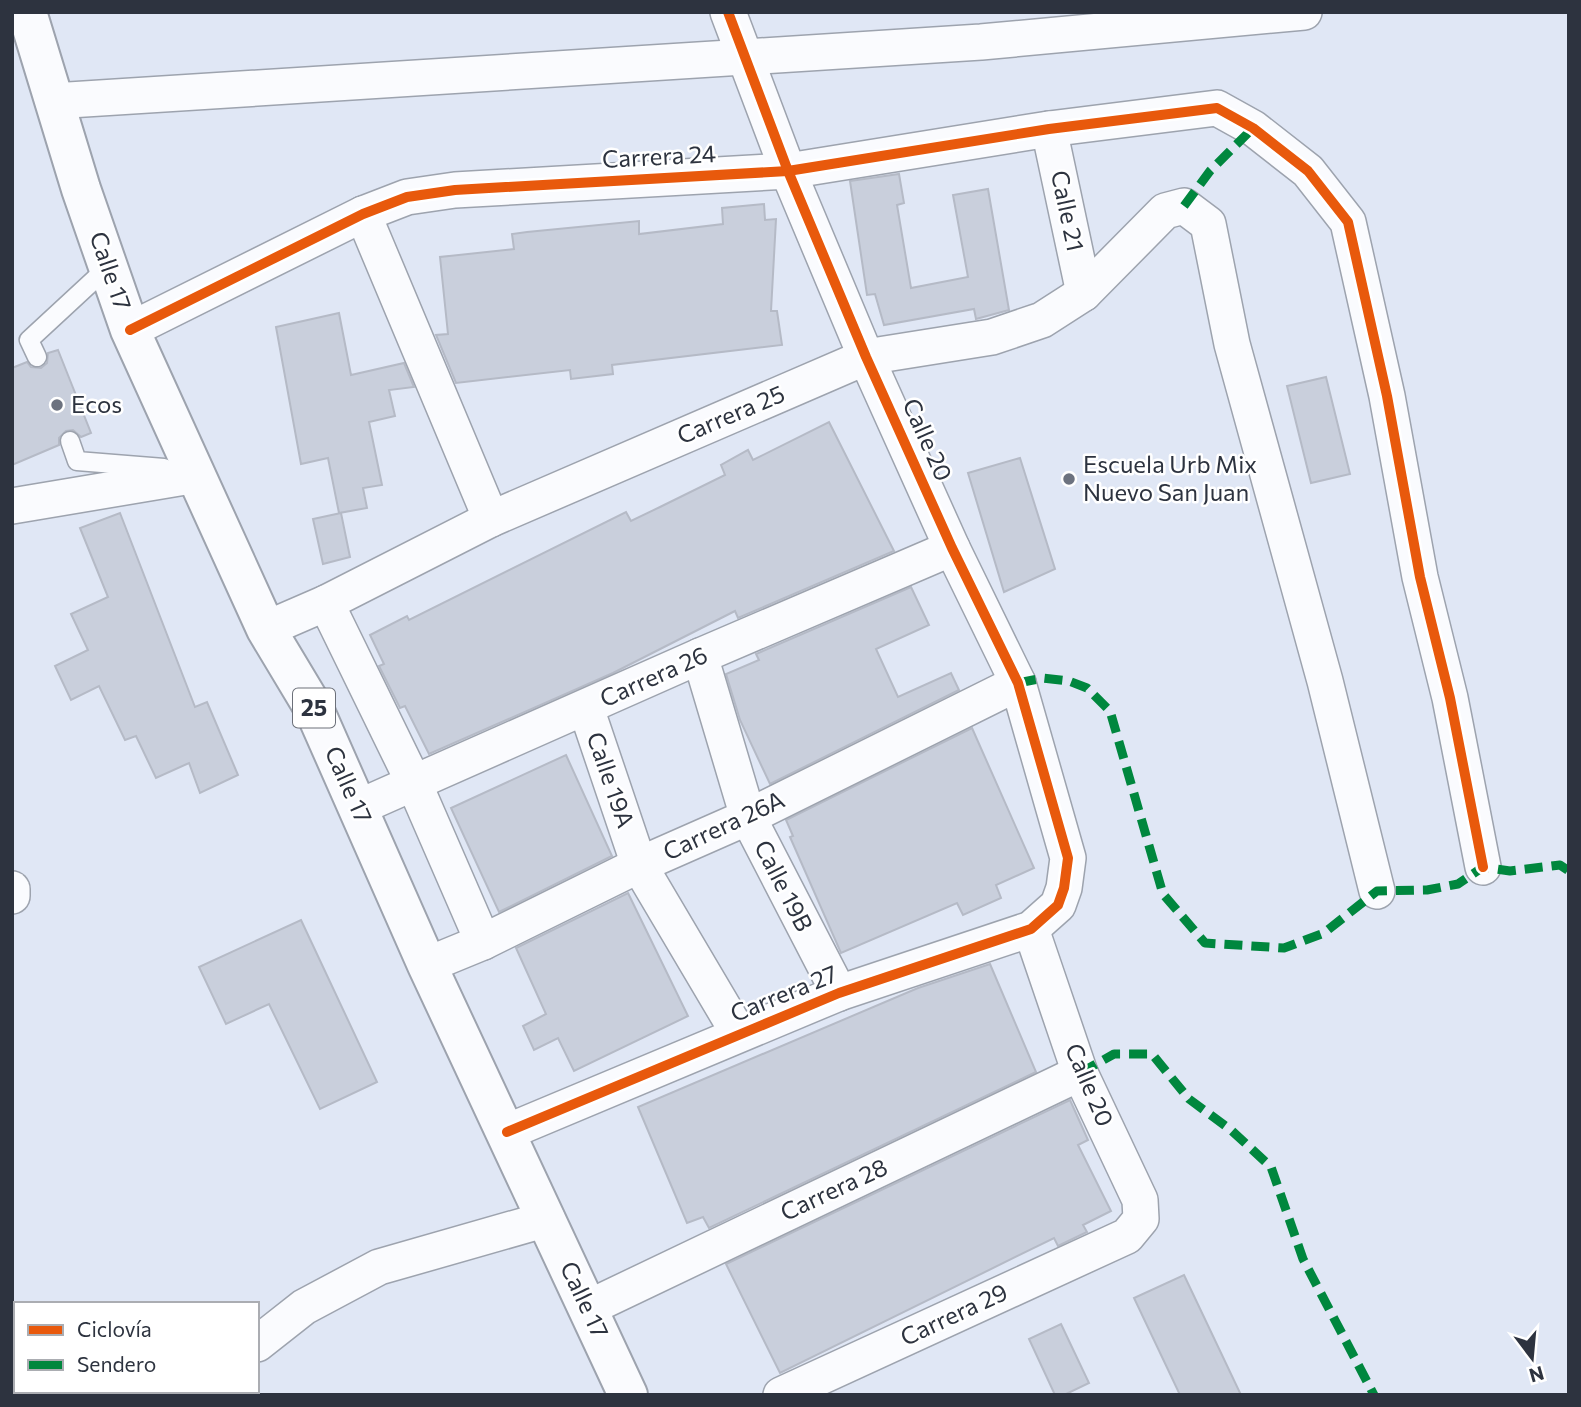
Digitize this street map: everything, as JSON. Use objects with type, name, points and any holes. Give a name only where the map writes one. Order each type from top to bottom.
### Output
[{"type":"highway","name":"Calle 17","points":[[27,12],[53,101],[130,330],[266,629],[314,709],[427,965],[628,1395]]},
{"type":"street","name":"Calle 20","points":[[728,12],[788,171],[866,357],[952,548],[1018,683],[1068,858],[1064,888]]},
{"type":"street","points":[[53,101],[743,57],[981,27],[1304,12]]},
{"type":"street","name":"Carrera 24","points":[[130,330],[363,214],[407,197],[455,190],[788,171],[1049,129],[1217,108],[1253,128],[1308,171],[1348,222],[1387,396],[1420,577],[1450,698],[1483,867]]},
{"type":"street","name":"Calle 21","points":[[1049,129],[1084,293]]},
{"type":"street","name":"Carrera 25","points":[[266,629],[326,603],[491,519],[866,357],[992,337],[1042,320],[1084,293],[1165,211],[1184,206],[1208,224],[1233,344],[1325,681],[1377,891]]},
{"type":"street","points":[[363,214],[491,519]]},
{"type":"street","points":[[12,506],[196,473]]},
{"type":"street","name":"Carrera 26","points":[[357,808],[699,656],[952,548]]},
{"type":"street","points":[[326,603],[413,781],[483,942]]},
{"type":"street","name":"Calle 19B","points":[[699,656],[748,817],[839,993]]},
{"type":"street","name":"Carrera 26A","points":[[427,965],[483,942],[639,865],[748,817],[1018,683]]},
{"type":"street","name":"Calle 19A","points":[[586,708],[639,865],[739,1034]]},
{"type":"street","name":"Carrera 27","points":[[507,1132],[839,993],[1031,929],[1058,905],[1064,888]]},
{"type":"street","points":[[12,889],[13,896]]},
{"type":"street","name":"Calle 20","points":[[1031,929],[1080,1073],[1140,1200],[1141,1219],[1127,1236]]},
{"type":"street","name":"Carrera 28","points":[[588,1308],[1080,1073]]},
{"type":"street","points":[[259,1342],[304,1307],[379,1267],[547,1219]]},
{"type":"street","name":"Carrera 29","points":[[781,1395],[1127,1236]]},
{"type":"lane","points":[[37,358],[29,340],[109,266]]},
{"type":"lane","points":[[70,441],[77,461],[196,473]]},
{"type":"building","points":[[899,174],[904,203],[897,205],[911,288],[968,277],[953,195],[988,189],[1009,310],[976,319],[974,309],[884,325],[875,294],[867,295],[850,181]]},
{"type":"building","points":[[764,204],[765,220],[776,219],[771,311],[777,311],[782,345],[612,365],[613,374],[571,379],[570,370],[456,383],[436,335],[448,334],[440,257],[514,249],[512,234],[527,232],[639,221],[639,234],[723,224],[722,208]]},
{"type":"building","points":[[339,313],[351,375],[404,363],[414,387],[389,390],[395,416],[369,422],[382,485],[363,488],[367,508],[339,513],[328,458],[301,464],[276,327]]},
{"type":"building","name":"Ecos","points":[[58,350],[91,433],[81,437],[73,430],[66,431],[59,438],[59,445],[12,465],[12,368],[27,362],[31,367],[41,368],[47,363],[48,353]]},
{"type":"building","points":[[1326,377],[1350,474],[1311,483],[1287,386]]},
{"type":"building","points":[[829,422],[894,551],[738,618],[735,611],[613,673],[429,754],[405,706],[400,708],[379,666],[384,664],[370,635],[407,616],[409,620],[626,512],[631,521],[660,507],[725,475],[721,465],[748,450],[753,460]]},
{"type":"building","points":[[1020,458],[1055,569],[1004,592],[968,473]]},
{"type":"building","points":[[120,513],[195,707],[207,702],[238,775],[200,793],[189,763],[156,778],[136,736],[125,740],[99,686],[71,700],[55,666],[88,650],[71,614],[108,597],[80,528]]},
{"type":"building","points":[[341,513],[350,557],[323,564],[313,519]]},
{"type":"building","points":[[911,587],[929,625],[876,649],[898,697],[951,673],[959,690],[770,784],[740,720],[726,674],[759,660],[756,654]]},
{"type":"building","points":[[972,728],[1034,868],[996,885],[1001,898],[963,915],[957,903],[841,953],[790,837],[793,836],[786,820]]},
{"type":"building","points":[[566,755],[612,856],[499,912],[451,808]]},
{"type":"building","points":[[628,893],[688,1016],[574,1071],[558,1038],[534,1050],[523,1026],[546,1014],[516,948]]},
{"type":"building","points":[[301,920],[377,1082],[320,1109],[269,1004],[226,1024],[199,967]]},
{"type":"building","points":[[990,964],[1036,1072],[709,1228],[703,1217],[687,1223],[638,1107],[918,988]]},
{"type":"building","points":[[1070,1100],[1088,1140],[1078,1145],[1111,1211],[1083,1225],[1087,1232],[1058,1246],[1054,1238],[780,1373],[726,1264]]},
{"type":"building","points":[[1184,1275],[1241,1395],[1180,1395],[1134,1298]]},
{"type":"building","points":[[1061,1324],[1089,1383],[1064,1395],[1055,1395],[1029,1339]]},
{"type":"marked path","points":[[1184,206],[1210,171],[1253,128]]},
{"type":"marked path","points":[[1018,683],[1043,678],[1069,681],[1087,688],[1110,711],[1163,894],[1205,943],[1284,948],[1324,933],[1377,891],[1427,890],[1458,884],[1483,867],[1510,871],[1560,865],[1569,871]]},
{"type":"marked path","points":[[1080,1073],[1114,1054],[1152,1054],[1189,1099],[1231,1130],[1271,1167],[1303,1259],[1374,1395]]},
{"type":"cycle path","points":[[507,1132],[839,993],[1031,929],[1058,905],[1064,888],[1068,858],[1018,683],[952,548],[866,357],[788,171],[728,12]]},
{"type":"cycle path","points":[[130,330],[363,214],[407,197],[455,190],[788,171],[1049,129],[1217,108],[1253,128],[1308,171],[1348,222],[1387,396],[1420,577],[1450,698],[1483,867]]},
{"type":"place","name":"Ecos","points":[[57,405]]},
{"type":"place","name":"Escuela Urb Mix Nuevo San Juan","points":[[1069,479]]}]
